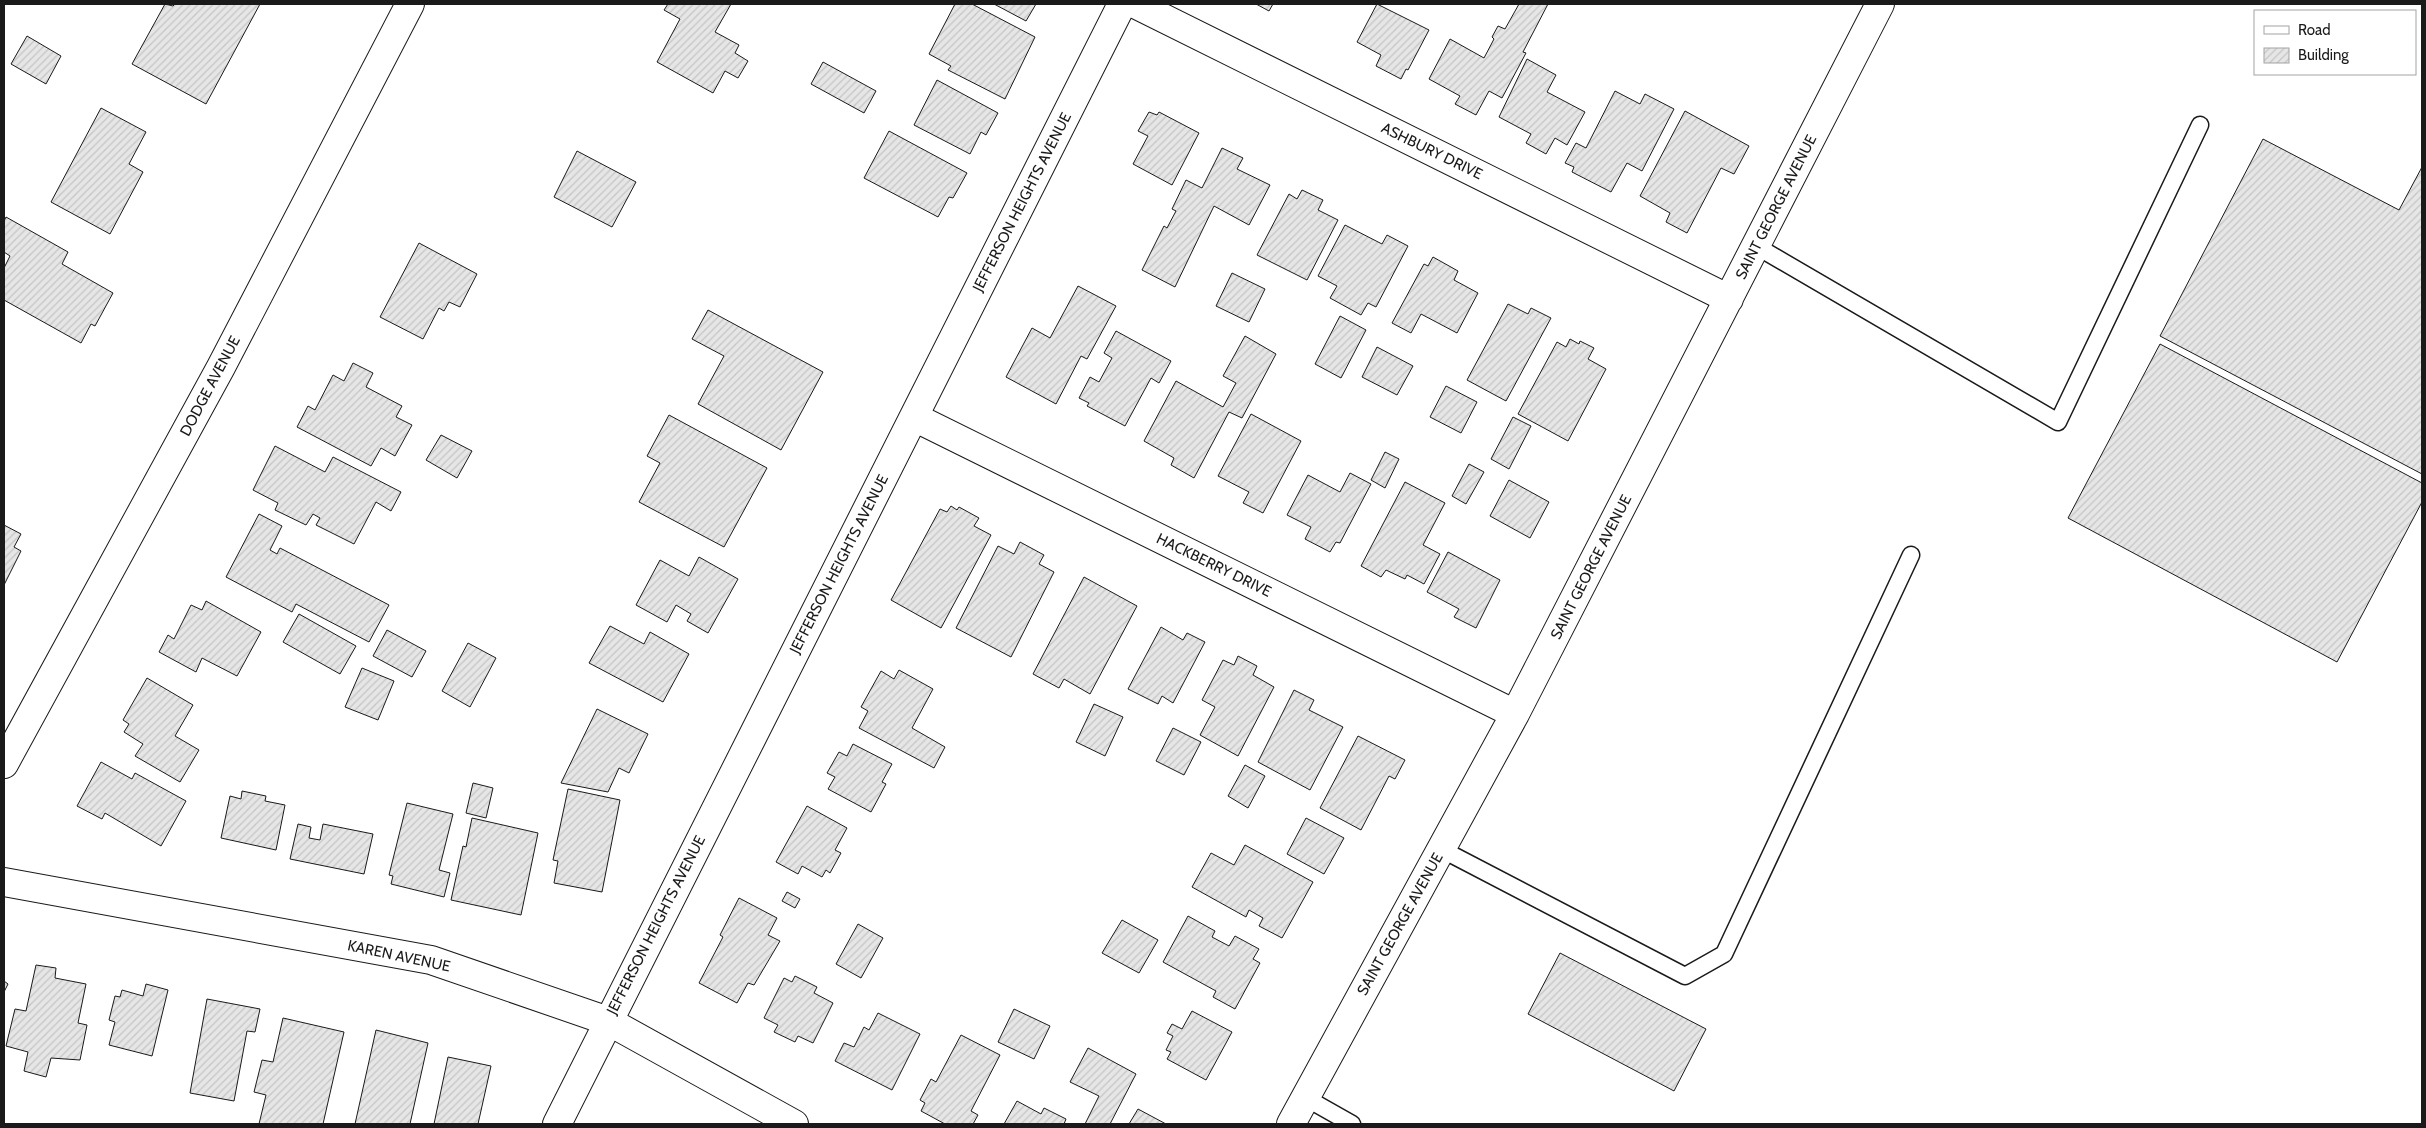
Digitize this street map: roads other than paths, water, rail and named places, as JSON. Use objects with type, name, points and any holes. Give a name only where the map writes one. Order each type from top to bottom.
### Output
[{"type":"street","name":"DODGE AVENUE","points":[[4,764],[221,367],[410,4]]},
{"type":"street","name":"JEFFERSON HEIGHTS AVENUE","points":[[557,1124],[1122,4]]},
{"type":"street","name":"ASHBURY DRIVE","points":[[1135,4],[1729,299]]},
{"type":"street","name":"SAINT GEORGE AVENUE","points":[[1291,1124],[1515,714],[1880,4]]},
{"type":"street","name":"HACKBERRY DRIVE","points":[[914,416],[1515,714]]},
{"type":"street","name":"KAREN AVENUE","points":[[4,882],[431,960],[608,1021],[794,1124]]},
{"type":"lane","points":[[1756,246],[2058,422],[2200,125]]},
{"type":"lane","points":[[1441,849],[1685,976],[1724,954],[1911,555]]},
{"type":"lane","points":[[1306,1098],[1352,1124]]}]
